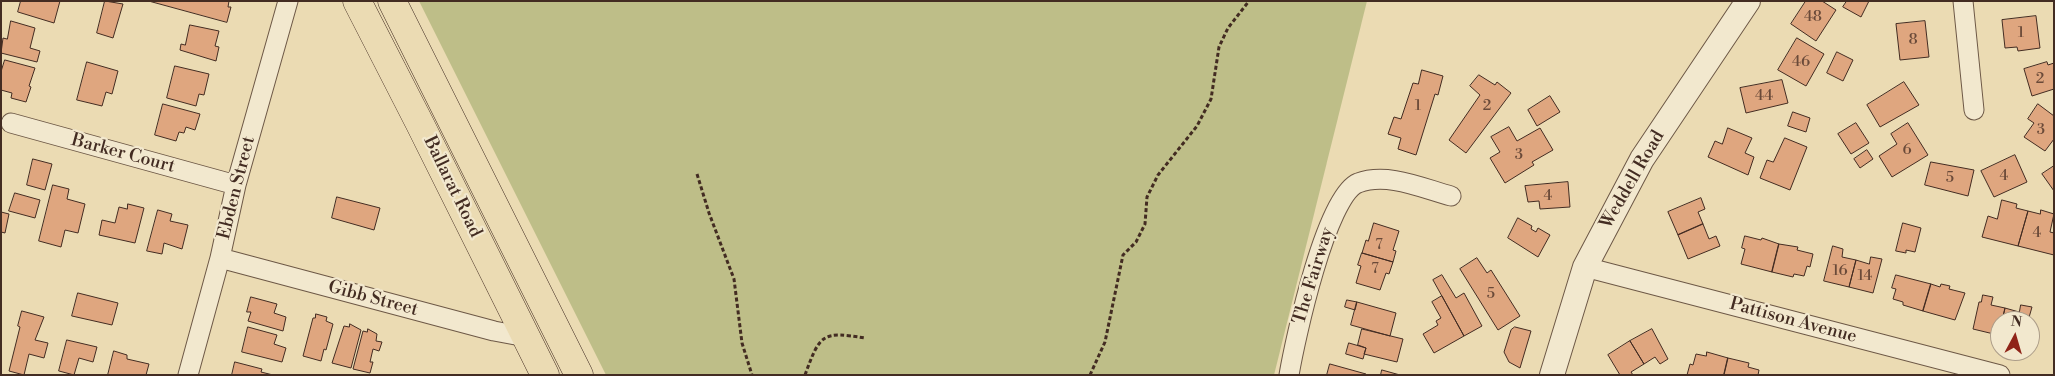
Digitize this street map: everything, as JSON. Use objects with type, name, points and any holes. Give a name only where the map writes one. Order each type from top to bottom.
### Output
[{"type":"highway","name":"Ballarat Road","points":[[357,1],[545,375]]},
{"type":"highway","name":"Ballarat Road","points":[[392,1],[578,375]]},
{"type":"street","name":"Ebden Street","points":[[188,375],[220,258],[236,185],[288,1]]},
{"type":"street","name":"Weddell Road","points":[[1552,375],[1585,267],[1642,159],[1748,1]]},
{"type":"street","points":[[1963,1],[1974,110]]},
{"type":"street","name":"Barker Court","points":[[11,123],[236,185]]},
{"type":"street","name":"The Fairway","points":[[1288,375],[1300,316],[1332,216],[1342,199],[1355,184],[1375,178],[1404,183],[1451,196]]},
{"type":"street","name":"Gibb Street","points":[[220,258],[494,331],[526,337]]},
{"type":"street","name":"Pattison Avenue","points":[[1585,267],[2000,375]]},
{"type":"path","points":[[1090,375],[1106,342],[1123,255],[1136,242],[1145,224],[1147,197],[1158,176],[1197,126],[1210,99],[1219,47],[1228,28],[1249,1]]},
{"type":"path","points":[[697,174],[709,214],[734,279],[742,343],[752,375]]},
{"type":"path","points":[[805,375],[814,350],[821,340],[832,334],[865,338]]},
{"type":"green space","points":[[419,1],[1367,1],[1274,375],[606,375]]},
{"type":"building","points":[[21,1],[60,1],[54,23],[18,12]]},
{"type":"building","points":[[105,1],[123,4],[113,38],[97,33]]},
{"type":"building","points":[[149,1],[229,1],[228,7],[231,7],[227,22]]},
{"type":"building","points":[[1806,1],[1822,1],[1836,10],[1816,41],[1791,24]]},
{"type":"building","points":[[1847,1],[1869,1],[1861,17],[1843,7]]},
{"type":"building","points":[[2036,16],[2040,48],[2018,51],[2017,47],[2005,48],[2002,20]]},
{"type":"building","points":[[11,21],[35,28],[30,48],[40,51],[37,62],[1,53],[3,38],[7,39]]},
{"type":"building","points":[[1925,21],[1929,57],[1900,60],[1896,24]]},
{"type":"building","points":[[190,25],[219,31],[215,46],[219,47],[216,61],[180,50],[181,44],[185,45]]},
{"type":"building","points":[[1797,38],[1824,54],[1806,86],[1778,70]]},
{"type":"building","points":[[1837,52],[1853,60],[1843,81],[1827,73]]},
{"type":"building","points":[[5,60],[35,68],[26,102],[11,98],[12,93],[1,90],[1,72]]},
{"type":"building","points":[[87,62],[118,71],[112,94],[106,92],[102,106],[77,100]]},
{"type":"building","points":[[2047,62],[2048,65],[2054,63],[2054,89],[2032,96],[2024,69]]},
{"type":"building","points":[[175,66],[209,74],[204,95],[199,94],[196,106],[167,98]]},
{"type":"building","points":[[1422,70],[1443,76],[1438,95],[1435,94],[1416,155],[1398,149],[1401,138],[1388,134],[1394,117],[1401,119],[1413,83],[1418,84]]},
{"type":"building","points":[[1479,75],[1495,85],[1497,82],[1511,93],[1466,153],[1449,140],[1480,95],[1470,86]]},
{"type":"building","points":[[1782,80],[1788,103],[1746,113],[1740,88]]},
{"type":"building","points":[[1904,82],[1919,105],[1880,127],[1867,105]]},
{"type":"building","points":[[1550,96],[1560,112],[1537,126],[1528,110]]},
{"type":"building","points":[[163,104],[200,114],[195,130],[186,127],[184,133],[179,132],[176,141],[155,135]]},
{"type":"building","points":[[2038,104],[2054,116],[2054,139],[2045,151],[2024,137],[2034,123],[2028,119]]},
{"type":"building","points":[[1793,112],[1810,118],[1806,132],[1788,126]]},
{"type":"building","points":[[1856,123],[1869,143],[1851,154],[1838,134]]},
{"type":"building","points":[[1908,123],[1928,155],[1892,177],[1879,156],[1897,144],[1891,134]]},
{"type":"building","points":[[1509,127],[1517,141],[1540,128],[1553,150],[1532,162],[1534,165],[1505,183],[1490,158],[1500,152],[1491,137]]},
{"type":"building","points":[[1728,128],[1752,138],[1745,153],[1754,157],[1748,175],[1708,157],[1715,141],[1722,144]]},
{"type":"building","points":[[1785,138],[1807,147],[1790,190],[1760,178],[1767,160],[1773,162]]},
{"type":"building","points":[[1867,150],[1873,159],[1860,168],[1854,159]]},
{"type":"building","points":[[2015,155],[2027,182],[1994,197],[1981,171]]},
{"type":"building","points":[[33,159],[52,164],[45,190],[27,185]]},
{"type":"building","points":[[1931,162],[1974,170],[1968,196],[1925,185]]},
{"type":"building","points":[[2054,166],[2054,191],[2042,174]]},
{"type":"building","points":[[1568,182],[1570,207],[1540,209],[1539,201],[1528,202],[1525,186]]},
{"type":"building","points":[[53,185],[69,189],[67,199],[85,204],[78,233],[65,230],[61,247],[39,241]]},
{"type":"building","points":[[15,193],[40,200],[35,218],[9,211]]},
{"type":"building","points":[[337,197],[380,208],[374,230],[332,218]]},
{"type":"building","points":[[1701,198],[1705,209],[1698,212],[1703,224],[1678,235],[1668,212]]},
{"type":"building","points":[[2002,200],[2017,204],[2016,208],[2028,211],[2018,246],[1982,237],[1988,216],[1997,219]]},
{"type":"building","points":[[128,204],[144,208],[135,243],[99,235],[102,220],[115,223],[119,207],[127,209]]},
{"type":"building","points":[[158,210],[172,214],[170,221],[188,225],[182,249],[164,243],[162,254],[147,251]]},
{"type":"building","points":[[2041,210],[2054,214],[2050,232],[2054,233],[2054,255],[2018,246],[2028,211],[2040,214]]},
{"type":"building","points":[[1,212],[9,214],[5,233],[1,232]]},
{"type":"building","points":[[1518,218],[1532,226],[1531,229],[1536,232],[1538,228],[1550,235],[1538,257],[1508,238]]},
{"type":"building","points":[[1374,223],[1399,231],[1393,250],[1396,251],[1393,262],[1362,253]]},
{"type":"building","points":[[1903,223],[1921,228],[1915,252],[1906,250],[1906,253],[1896,251]]},
{"type":"building","points":[[1703,224],[1709,239],[1716,236],[1720,246],[1688,259],[1678,235]]},
{"type":"building","points":[[1745,236],[1761,240],[1762,238],[1779,244],[1772,272],[1741,264],[1745,249],[1742,248]]},
{"type":"building","points":[[1779,244],[1798,247],[1797,250],[1813,254],[1810,267],[1807,266],[1804,276],[1794,274],[1793,277],[1772,272]]},
{"type":"building","points":[[1833,246],[1843,249],[1842,257],[1856,260],[1849,287],[1824,281]]},
{"type":"building","points":[[1362,253],[1393,262],[1389,274],[1386,273],[1380,290],[1356,283],[1361,266],[1358,265]]},
{"type":"building","points":[[1871,257],[1882,259],[1873,293],[1849,287],[1856,260],[1869,264]]},
{"type":"building","points":[[1477,258],[1487,273],[1491,270],[1520,316],[1498,330],[1460,269]]},
{"type":"building","points":[[1442,275],[1456,298],[1464,293],[1482,326],[1464,336],[1433,280]]},
{"type":"building","points":[[1896,275],[1931,284],[1923,311],[1903,305],[1903,302],[1893,299],[1896,289],[1892,288]]},
{"type":"building","points":[[1931,284],[1940,287],[1941,284],[1950,286],[1949,289],[1965,293],[1955,320],[1923,311]]},
{"type":"building","points":[[78,293],[118,303],[112,325],[72,316]]},
{"type":"building","points":[[1983,295],[1993,297],[1991,305],[2005,308],[2004,311],[1990,311],[1990,333],[1973,329],[1979,302],[1981,302]]},
{"type":"building","points":[[1442,296],[1464,336],[1434,353],[1423,334],[1438,325],[1436,321],[1441,318],[1432,302]]},
{"type":"building","points":[[251,297],[277,304],[274,313],[286,317],[283,331],[248,321],[251,312],[247,312]]},
{"type":"building","points":[[1347,300],[1357,302],[1355,310],[1345,307]]},
{"type":"building","points":[[1357,302],[1396,313],[1390,336],[1351,325]]},
{"type":"building","points":[[2021,305],[2032,307],[2031,311],[2019,311]]},
{"type":"building","points":[[2005,308],[2016,311],[2004,311]]},
{"type":"building","points":[[22,311],[44,317],[35,340],[48,343],[44,358],[29,354],[24,375],[9,371]]},
{"type":"building","points":[[316,314],[327,317],[326,321],[333,324],[321,361],[303,356],[313,318],[315,318]]},
{"type":"building","points":[[350,324],[361,330],[351,368],[332,363],[344,326],[349,327]]},
{"type":"building","points":[[248,327],[277,335],[274,344],[286,348],[282,362],[242,352]]},
{"type":"building","points":[[1515,327],[1531,331],[1520,368],[1509,362],[1504,352],[1511,330]]},
{"type":"building","points":[[368,329],[377,334],[376,341],[382,342],[379,351],[373,349],[370,362],[373,362],[370,373],[353,369],[363,331],[367,332]]},
{"type":"building","points":[[1362,329],[1403,339],[1397,362],[1364,354],[1366,348],[1358,345]]},
{"type":"building","points":[[1652,329],[1668,359],[1660,364],[1655,357],[1644,364],[1630,341]]},
{"type":"building","points":[[67,340],[97,347],[93,362],[79,358],[74,375],[59,371]]},
{"type":"building","points":[[1630,341],[1644,364],[1631,372],[1633,375],[1620,375],[1608,355]]},
{"type":"building","points":[[1349,343],[1366,348],[1363,359],[1346,354]]},
{"type":"building","points":[[114,351],[127,355],[127,359],[149,364],[146,375],[108,375]]},
{"type":"building","points":[[1707,352],[1728,358],[1724,375],[1687,375],[1690,364],[1693,365],[1696,354],[1706,356]]},
{"type":"building","points":[[1728,358],[1749,363],[1748,367],[1759,370],[1758,375],[1724,375]]},
{"type":"building","points":[[235,362],[262,369],[261,372],[273,375],[232,375]]},
{"type":"building","points":[[1330,364],[1366,374],[1366,375],[1327,375]]},
{"type":"building","points":[[1382,370],[1400,375],[1381,375]]}]
